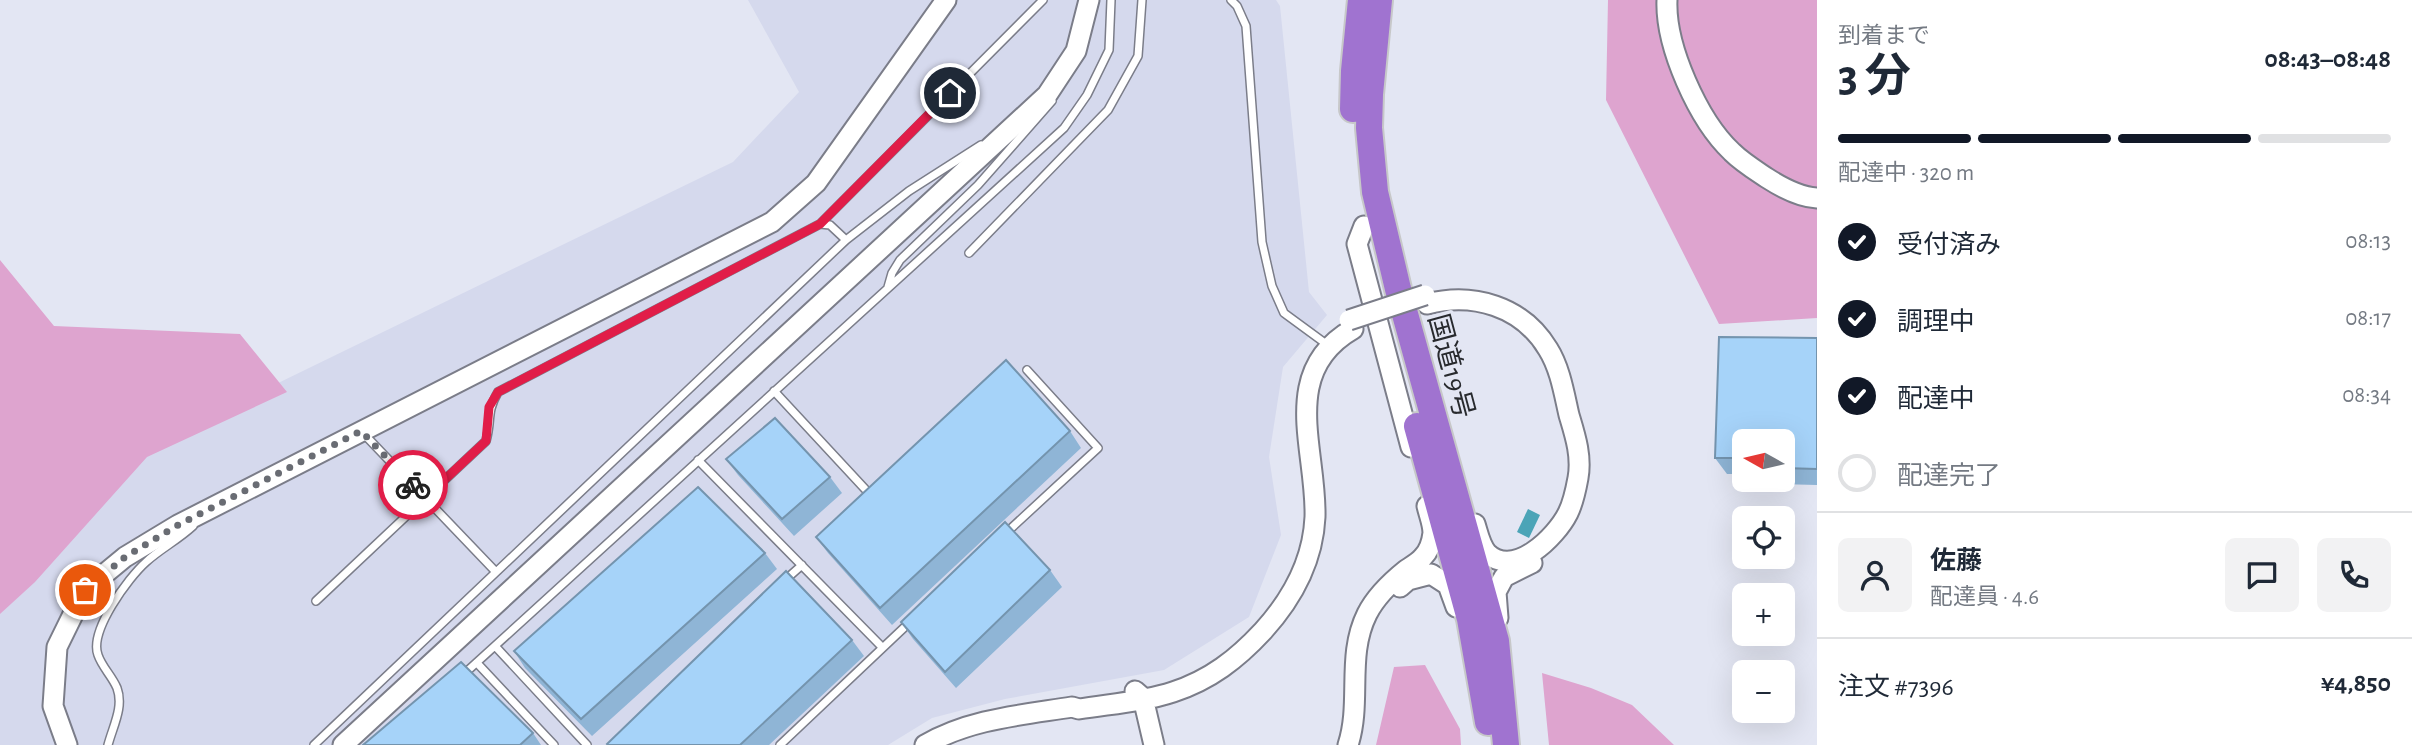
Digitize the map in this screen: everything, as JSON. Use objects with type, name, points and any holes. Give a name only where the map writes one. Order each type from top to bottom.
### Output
[{"type":"highway","name":"国道19号","points":[[1361,0],[1354,71],[1352,138],[1356,184],[1364,226],[1470,619],[1487,716],[1489,745]]},
{"type":"highway","name":"国道19号","points":[[1379,0],[1370,94],[1375,192],[1398,289],[1496,641],[1506,745]]},
{"type":"street","points":[[67,745],[53,706],[57,647],[85,590],[125,557],[210,509],[772,222],[816,183],[946,0]]},
{"type":"street","points":[[343,745],[1047,95],[1076,51],[1089,0]]},
{"type":"street","points":[[1667,0],[1668,25],[1674,51],[1701,111],[1716,134],[1732,153],[1776,184],[1817,198]]},
{"type":"street","points":[[1348,745],[1354,714],[1355,655],[1363,624],[1375,601],[1389,585],[1423,558],[1430,547],[1433,531],[1357,244],[1364,226]]},
{"type":"street","points":[[925,745],[942,735],[986,721],[1072,707],[1077,701],[1170,693],[1217,673],[1245,651],[1280,613],[1300,578],[1311,545],[1315,516],[1305,409],[1315,368],[1327,344],[1351,324],[1453,290],[1484,293],[1505,300],[1527,313],[1550,338],[1567,372],[1584,436],[1588,474],[1576,514],[1556,545],[1504,577],[1496,592],[1496,641]]},
{"type":"street","points":[[1425,385],[1432,394],[1444,422],[1481,543],[1487,553],[1497,559],[1511,560],[1538,550],[1551,538],[1568,513],[1579,475],[1579,455],[1559,373],[1548,349],[1519,317],[1496,305],[1471,299],[1426,299]]},
{"type":"street","points":[[1356,745],[1361,727],[1364,656],[1371,626],[1394,592],[1408,580],[1425,575],[1431,574],[1448,585],[1460,620],[1476,709],[1487,716]]},
{"type":"street","points":[[1136,697],[1133,718],[1144,745]]},
{"type":"street","points":[[1136,697],[1154,745]]},
{"type":"lane","points":[[316,601],[486,441],[489,407],[498,392],[820,224],[1043,0]]},
{"type":"lane","points":[[456,681],[1065,128],[1087,95],[1110,50],[1111,0]]},
{"type":"lane","points":[[969,253],[1108,110],[1138,56],[1142,0]]},
{"type":"lane","points":[[1231,0],[1237,6],[1245,26],[1262,242],[1272,286],[1284,313],[1327,344]]},
{"type":"lane","points":[[888,288],[900,260],[978,185],[1047,109],[1065,83],[1076,51]]},
{"type":"lane","points":[[314,745],[846,240],[909,191],[1020,120]]},
{"type":"lane","points":[[820,224],[831,225],[846,240]]},
{"type":"lane","points":[[995,543],[1098,448],[1027,370]]},
{"type":"lane","points":[[774,391],[865,489]]},
{"type":"lane","points":[[361,431],[496,572]]},
{"type":"lane","points":[[698,460],[882,647]]},
{"type":"lane","points":[[108,745],[120,704],[117,687],[97,653],[99,629],[115,599],[145,562],[180,539],[210,509]]},
{"type":"lane","points":[[781,584],[802,565]]},
{"type":"lane","points":[[780,745],[913,619]]},
{"type":"lane","points":[[495,646],[587,745]]},
{"type":"lane","points":[[477,663],[554,745]]},
{"type":"shaded area","points":[[748,0],[1276,0],[1280,6],[1309,292],[1327,315],[1283,367],[1269,457],[1281,535],[1249,617],[1164,670],[1005,699],[932,718],[888,745],[0,745],[0,603],[136,452],[733,162],[799,92]]},
{"type":"shaded area","points":[[1608,0],[1817,0],[1817,318],[1719,324],[1606,100]]},
{"type":"shaded area","points":[[0,260],[54,326],[240,334],[287,392],[147,457],[35,582],[0,614]]},
{"type":"shaded area","points":[[1425,665],[1460,729],[1461,745],[1376,745],[1394,667]]},
{"type":"shaded area","points":[[1542,673],[1591,688],[1632,705],[1674,745],[1549,745]]},
{"type":"water","points":[[1528,509],[1540,515],[1529,538],[1517,532]]},
{"type":"building","points":[[1719,337],[1817,338],[1817,469],[1796,468],[1796,429],[1732,429],[1732,458],[1715,458]]},
{"type":"building","points":[[1006,360],[1070,431],[880,608],[816,537]]},
{"type":"building","points":[[775,418],[830,477],[782,519],[726,459]]},
{"type":"building","points":[[698,487],[765,553],[581,719],[514,651]]},
{"type":"building","points":[[1005,522],[1050,570],[945,672],[901,622]]},
{"type":"building","points":[[786,571],[852,640],[740,745],[607,744]]},
{"type":"building","points":[[461,662],[533,733],[520,745],[363,745]]},
{"type":"way so far","points":[[85,590],[125,557],[178,525],[361,431],[413,485]]},
{"type":"route","points":[[413,485],[425,498],[486,441],[489,407],[498,392],[820,224],[950,93]]}]
